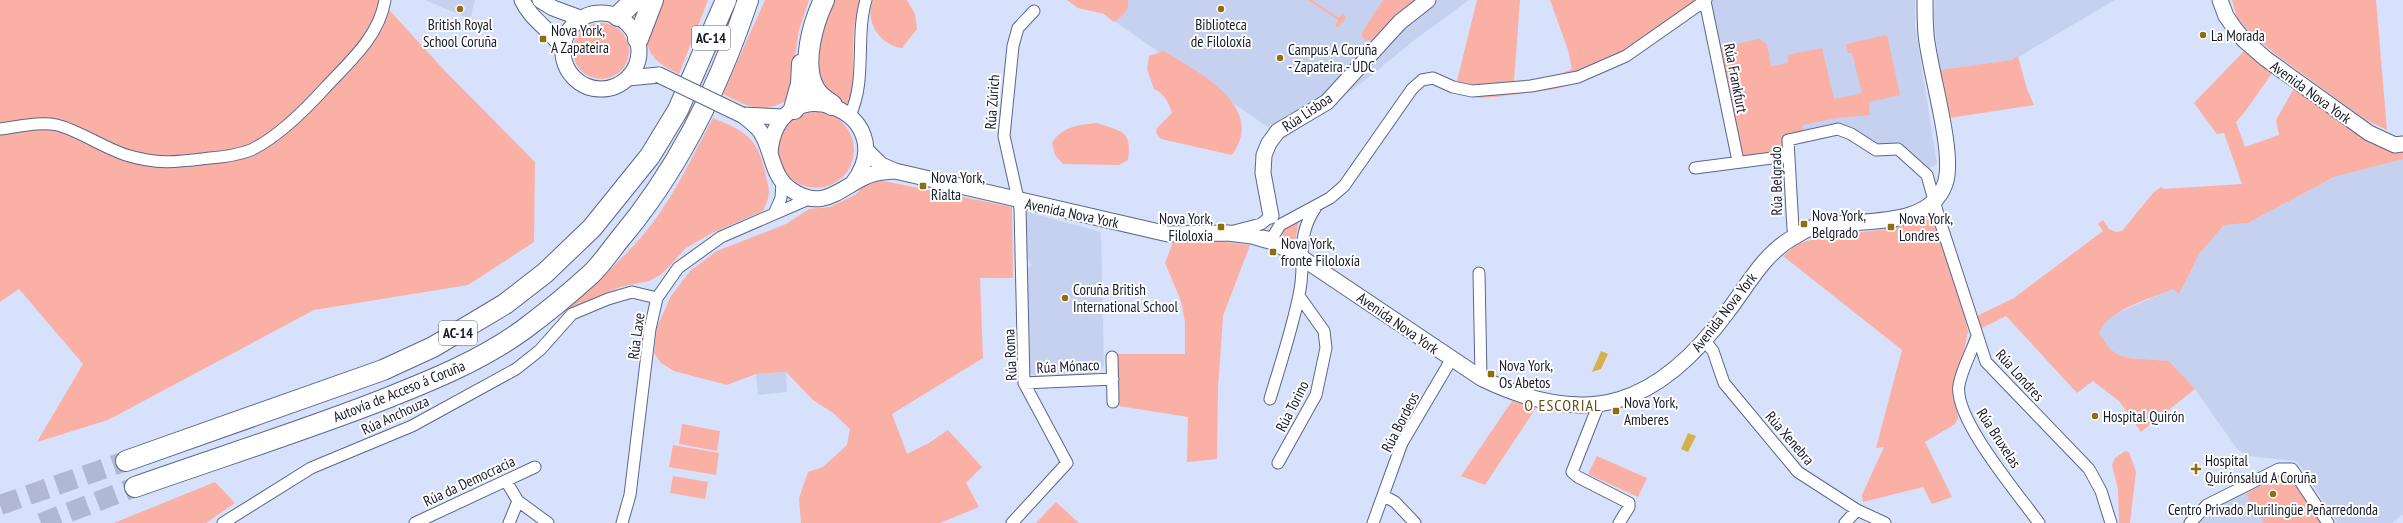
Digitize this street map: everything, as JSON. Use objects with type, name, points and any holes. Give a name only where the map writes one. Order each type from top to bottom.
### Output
[{"type":"highway","points":[[618,16],[635,0]]},
{"type":"highway","points":[[638,48],[653,0]]},
{"type":"highway","name":"Autovía de Acceso á Coruña","points":[[126,461],[383,370],[433,347],[505,304],[545,273],[592,228],[650,156],[678,110],[726,0]]},
{"type":"highway","name":"Autovía de Acceso á Coruña","points":[[135,487],[351,412],[420,385],[483,354],[522,330],[591,274],[647,207],[662,185],[701,116],[737,34],[748,0]]},
{"type":"highway","points":[[737,34],[749,15],[755,0]]},
{"type":"highway","points":[[789,113],[801,84],[803,48],[807,27],[816,0]]},
{"type":"highway","points":[[824,0],[810,44],[809,75],[813,87],[820,97],[832,104]]},
{"type":"main road","points":[[522,0],[527,11],[558,41],[563,49],[568,70],[583,84],[604,89],[614,87],[628,78],[633,72],[638,48]]},
{"type":"main road","points":[[540,0],[553,8],[580,18]]},
{"type":"main road","name":"Rúa Lisboa","points":[[1271,216],[1263,173],[1264,155],[1269,142],[1278,131],[1327,102],[1400,22],[1428,0]]},
{"type":"main road","name":"Avenida Nova York","points":[[895,171],[1018,201],[1168,234],[1228,233],[1252,236],[1274,242],[1302,258],[1451,360],[1481,378],[1510,392],[1546,403],[1598,406],[1627,397],[1651,386],[1685,361],[1705,341],[1760,266],[1781,244],[1809,228],[1836,223],[1908,217],[1924,211],[1935,202],[1946,184],[1948,158],[1926,34],[1925,0]]},
{"type":"main road","name":"Avenida Nova York","points":[[2220,0],[2226,16],[2235,29],[2244,40],[2266,59],[2369,133],[2395,145],[2403,144]]},
{"type":"main road","points":[[563,49],[568,32],[580,18],[598,12],[618,16],[627,22],[638,48],[659,76],[742,115],[756,126],[763,135],[776,173],[782,182],[790,189],[811,198],[833,196],[852,184],[879,172],[895,171]]},
{"type":"main road","points":[[628,78],[659,76]]},
{"type":"main road","points":[[770,154],[771,140],[776,128],[789,113],[806,104],[832,104],[850,115],[859,125],[864,137],[866,150],[864,163],[852,184]]},
{"type":"main road","points":[[742,115],[789,113]]},
{"type":"main road","points":[[866,150],[881,165],[895,171]]},
{"type":"street","points":[[0,129],[45,124],[58,125],[124,154],[146,160],[178,163],[230,156],[251,150],[277,133],[301,112],[366,44],[378,25],[386,0]]},
{"type":"street","points":[[850,115],[858,96],[860,21],[866,0]]},
{"type":"street","points":[[1274,233],[1285,222],[1316,206],[1344,186],[1412,88],[1422,80],[1433,78],[1453,87],[1472,91],[1531,86],[1578,77],[1626,56],[1706,1]]},
{"type":"street","name":"Rúa Frankfurt","points":[[1706,1],[1738,161]]},
{"type":"street","name":"Rúa Zúrich","points":[[1018,201],[1004,136],[1007,90],[1013,46],[1018,28],[1034,11]]},
{"type":"street","name":"Rúa Belgrado","points":[[1798,235],[1793,229],[1788,140],[1838,129],[1851,134],[1876,150],[1898,149],[1927,175],[1935,202]]},
{"type":"street","points":[[1695,168],[1738,161],[1788,156]]},
{"type":"street","points":[[774,214],[781,198],[782,182]]},
{"type":"street","name":"Rúa Laxe","points":[[622,523],[630,495],[650,329],[657,298],[678,268],[699,251],[721,237],[811,198]]},
{"type":"street","name":"Rúa Roma","points":[[1012,523],[1067,463],[1024,383],[1018,201]]},
{"type":"street","name":"Rúa Londres","points":[[1935,202],[1976,339],[1986,362],[2082,461],[2095,477],[2106,503],[2111,523]]},
{"type":"street","name":"Rúa Torino","points":[[1270,399],[1299,296],[1302,258],[1301,241],[1316,206]]},
{"type":"street","points":[[1228,233],[1261,224],[1269,220],[1271,216]]},
{"type":"street","name":"Rúa Lisboa","points":[[1271,216],[1274,233]]},
{"type":"street","name":"Avenida Nova York","points":[[1252,236],[1270,238],[1274,233]]},
{"type":"street","points":[[1479,273],[1481,378]]},
{"type":"street","name":"Rúa Anchouza","points":[[223,523],[311,468],[412,426],[516,369],[540,350],[572,314],[608,299],[632,292],[657,298]]},
{"type":"street","name":"Rúa Torino","points":[[1278,463],[1316,395],[1326,348],[1324,331],[1299,296]]},
{"type":"street","name":"Rúa Bruxelas","points":[[1976,339],[1959,386],[1962,408],[1976,436],[2039,523]]},
{"type":"street","name":"Rúa Xenebra","points":[[1705,341],[1712,351],[1724,383],[1792,466],[1804,477],[1857,510],[1885,523]]},
{"type":"street","name":"Rúa Mónaco","points":[[1112,357],[1113,402]]},
{"type":"street","name":"Rúa Bordeos","points":[[1373,523],[1402,443],[1451,360]]},
{"type":"street","name":"Rúa Mónaco","points":[[1024,383],[1113,379]]},
{"type":"street","points":[[1598,406],[1572,472],[1578,477],[1629,503],[1629,507],[1619,523]]},
{"type":"street","name":"Rúa da Democracia","points":[[415,523],[535,467]]},
{"type":"street","points":[[2190,523],[2207,505],[2279,468],[2292,469],[2328,523]]},
{"type":"street","points":[[506,481],[518,501],[548,523]]},
{"type":"street","points":[[1384,496],[1395,502],[1415,523]]},
{"type":"street","points":[[509,523],[518,501]]},
{"type":"street","points":[[1845,523],[1857,510]]},
{"type":"shaded area","points":[[0,0],[380,0],[445,71],[535,162],[534,242],[468,285],[314,310],[108,420],[37,442],[83,364],[19,289],[0,302]]},
{"type":"shaded area","name":"British Royal School Coruña","points":[[425,0],[475,0],[470,19]]},
{"type":"shaded area","points":[[660,0],[708,0],[679,74],[658,62],[654,58],[647,42]]},
{"type":"shaded area","points":[[765,0],[809,0],[799,30],[788,99],[771,107],[763,108],[748,105],[723,94]]},
{"type":"shaded area","points":[[833,0],[861,0],[857,12],[853,36],[853,98],[846,105],[832,98],[826,93],[822,87],[817,65],[819,43]]},
{"type":"shaded area","points":[[873,0],[907,0],[915,14],[917,29],[902,48],[887,42],[876,31],[872,24],[871,16]]},
{"type":"shaded area","points":[[1067,0],[1128,0],[1128,7],[1125,13],[1114,22],[1104,14],[1078,8]]},
{"type":"shaded area","name":"Campus A Coruña - Zapateira - UDC","points":[[1095,0],[1469,0],[1413,41],[1372,75],[1285,139],[1104,14]]},
{"type":"shaded area","points":[[1308,0],[1312,0],[1339,18],[1343,13],[1346,18],[1339,27],[1335,27],[1338,20]]},
{"type":"shaded area","points":[[1383,0],[1414,0],[1394,16],[1373,39],[1365,41],[1361,34]]},
{"type":"shaded area","points":[[1477,0],[1520,0],[1514,81],[1550,79],[1572,69],[1568,50],[1550,0],[1713,0],[1619,66],[1582,81],[1555,89],[1480,98],[1454,93]]},
{"type":"shaded area","points":[[1713,0],[1915,0],[1915,25],[1937,164],[1928,169],[1904,153],[1877,148],[1846,130],[1742,157],[1710,3]]},
{"type":"shaded area","points":[[1935,0],[2115,0],[2013,60],[1940,70],[1934,22]]},
{"type":"shaded area","points":[[2232,0],[2376,0],[2387,130],[2366,120],[2274,53],[2237,18]]},
{"type":"shaded area","points":[[601,23],[612,25],[621,31],[627,40],[629,51],[627,62],[621,71],[612,77],[601,79],[590,77],[581,71],[575,62],[573,51],[575,40],[581,31],[590,25]]},
{"type":"shaded area","points":[[1887,35],[1900,95],[1869,102],[1870,115],[1837,118],[1802,125],[1804,135],[1784,152],[1742,157],[1717,48],[1759,39],[1767,44],[1771,66],[1788,63],[1788,55],[1822,48],[1834,99],[1862,93],[1852,53],[1848,53],[1846,44]]},
{"type":"shaded area","points":[[1164,51],[1210,81],[1224,93],[1235,106],[1241,121],[1241,137],[1232,155],[1161,139],[1156,133],[1157,128],[1172,113],[1166,99],[1161,93],[1154,89],[1147,69],[1149,56]]},
{"type":"shaded area","points":[[2244,51],[2273,72],[2236,122],[2245,147],[2279,135],[2276,120],[2294,88],[2366,140],[2403,151],[2403,159],[2334,177],[2248,223],[2224,225],[2200,253],[2179,294],[2173,289],[2142,301],[2111,317],[2099,333],[2110,349],[2119,355],[2129,358],[2169,361],[2195,389],[2141,432],[2119,401],[2093,381],[2077,393],[2006,316],[1980,329],[1977,316],[2014,298],[2103,231],[2098,224],[2103,220],[2109,229],[2116,232],[2122,231],[2153,193],[2161,187],[2164,189],[2242,184],[2224,133],[2217,134],[2194,103]]},
{"type":"shaded area","points":[[2018,56],[2027,89],[2034,105],[1949,118],[1940,70],[2012,60]]},
{"type":"shaded area","points":[[816,112],[831,115],[843,123],[851,135],[854,150],[851,165],[843,177],[831,185],[816,188],[801,185],[789,177],[781,165],[778,150],[781,135],[789,123],[801,115]]},
{"type":"shaded area","points":[[713,118],[734,127],[748,137],[758,151],[762,160],[769,192],[768,200],[763,211],[712,233],[686,248],[662,274],[649,281],[620,287],[564,311],[615,265],[643,235],[663,208],[681,178]]},
{"type":"shaded area","points":[[1097,123],[1113,128],[1127,137],[1129,150],[1128,160],[1119,165],[1063,164],[1055,155],[1052,143],[1056,137],[1072,127]]},
{"type":"shaded area","points":[[2403,159],[2403,514],[2392,523],[2337,523],[2302,468],[2295,461],[2248,456],[2237,449],[2195,389],[2169,361],[2129,358],[2119,355],[2110,349],[2099,333],[2102,325],[2115,314],[2173,289],[2179,294],[2200,253],[2224,225],[2248,223],[2334,177]]},
{"type":"shaded area","points":[[884,181],[1012,207],[1013,278],[980,278],[983,358],[892,414],[907,454],[929,443],[948,430],[982,467],[966,483],[979,507],[940,523],[801,523],[799,498],[808,472],[823,467],[847,445],[850,429],[833,413],[813,400],[786,372],[756,374],[727,385],[674,371],[661,363],[654,353],[657,327],[671,296],[690,271],[717,251],[786,224],[809,209],[830,207],[855,195],[867,183]]},
{"type":"shaded area","name":"Coruña British International School","points":[[1027,212],[1101,232],[1104,366],[1096,374],[1036,377],[1030,373],[1025,271],[1031,265],[1026,254],[1024,216]]},
{"type":"shaded area","points":[[1299,219],[1295,243],[1285,239],[1281,232],[1282,229]]},
{"type":"shaded area","points":[[1930,219],[1938,233],[1959,292],[1968,331],[1955,397],[1958,418],[1955,424],[1925,442],[1952,497],[1932,504],[1923,487],[1863,502],[1862,495],[1884,447],[1876,448],[1902,350],[1783,256],[1798,244],[1820,237],[1888,229]]},
{"type":"shaded area","points":[[1218,241],[1250,245],[1223,316],[1218,388],[1217,459],[1187,462],[1188,417],[1119,406],[1117,354],[1185,354],[1185,322],[1181,301],[1165,263],[1173,242]]},
{"type":"shaded area","points":[[1601,351],[1608,354],[1601,369],[1592,372]]},
{"type":"shaded area","points":[[786,372],[787,392],[758,395],[756,374]]},
{"type":"shaded area","points":[[1512,401],[1536,408],[1485,485],[1461,476]]},
{"type":"shaded area","points":[[682,424],[720,431],[717,451],[679,444]]},
{"type":"shaded area","points":[[1688,433],[1696,436],[1688,452],[1681,449]]},
{"type":"shaded area","points":[[673,445],[719,453],[716,475],[669,467]]},
{"type":"shaded area","points":[[2125,451],[2129,452],[2136,472],[2130,523],[2119,523],[2118,489],[2112,465],[2115,458]]},
{"type":"shaded area","points":[[1597,456],[1647,478],[1638,497],[1588,474]]},
{"type":"shaded area","name":"Centro Privado Plurilingüe Peñarredonda","points":[[2280,473],[2288,474],[2296,480],[2324,523],[2196,523],[2211,509]]},
{"type":"shaded area","points":[[673,476],[708,482],[705,499],[670,493]]},
{"type":"shaded area","name":"Centro Privado Plurilingüe Peñarredonda","points":[[2280,476],[2287,478],[2300,487],[2323,523],[2264,523],[2246,494]]},
{"type":"shaded area","points":[[215,482],[235,503],[206,523],[114,523]]},
{"type":"shaded area","points":[[1056,502],[1079,523],[1036,523]]},
{"type":"tunnel","points":[[0,505],[126,461]]},
{"type":"tunnel","points":[[41,523],[135,487]]},
{"type":"place","name":"British Royal School Coruña","points":[[460,9]]},
{"type":"place","name":"Biblioteca de Filoloxía","points":[[1221,9]]},
{"type":"place","name":"La Morada","points":[[2203,35]]},
{"type":"place","name":"Nova York, A Zapateira","points":[[543,39]]},
{"type":"place","name":"Campus A Coruña - Zapateira - UDC","points":[[1280,58]]},
{"type":"place","name":"Nova York, Rialta","points":[[923,186]]},
{"type":"place","name":"Nova York, Belgrado","points":[[1804,224]]},
{"type":"place","name":"Nova York, Filoloxía","points":[[1221,227]]},
{"type":"place","name":"Nova York, Londres","points":[[1891,227]]},
{"type":"place","name":"Nova York, fronte Filoloxía","points":[[1273,252]]},
{"type":"place","name":"Coruña British International School","points":[[1065,298]]},
{"type":"place","name":"Nova York, Os Abetos","points":[[1491,374]]},
{"type":"place","name":"Nova York, Amberes","points":[[1616,411]]},
{"type":"place","name":"Hospital Quirón","points":[[2095,416]]},
{"type":"place","name":"Hospital Quirónsalud A Coruña","points":[[2196,469]]},
{"type":"place","name":"Centro Privado Plurilingüe Peñarredonda","points":[[2273,494]]},
{"type":"district","name":"O ESCORIAL","points":[[1563,405]]}]
